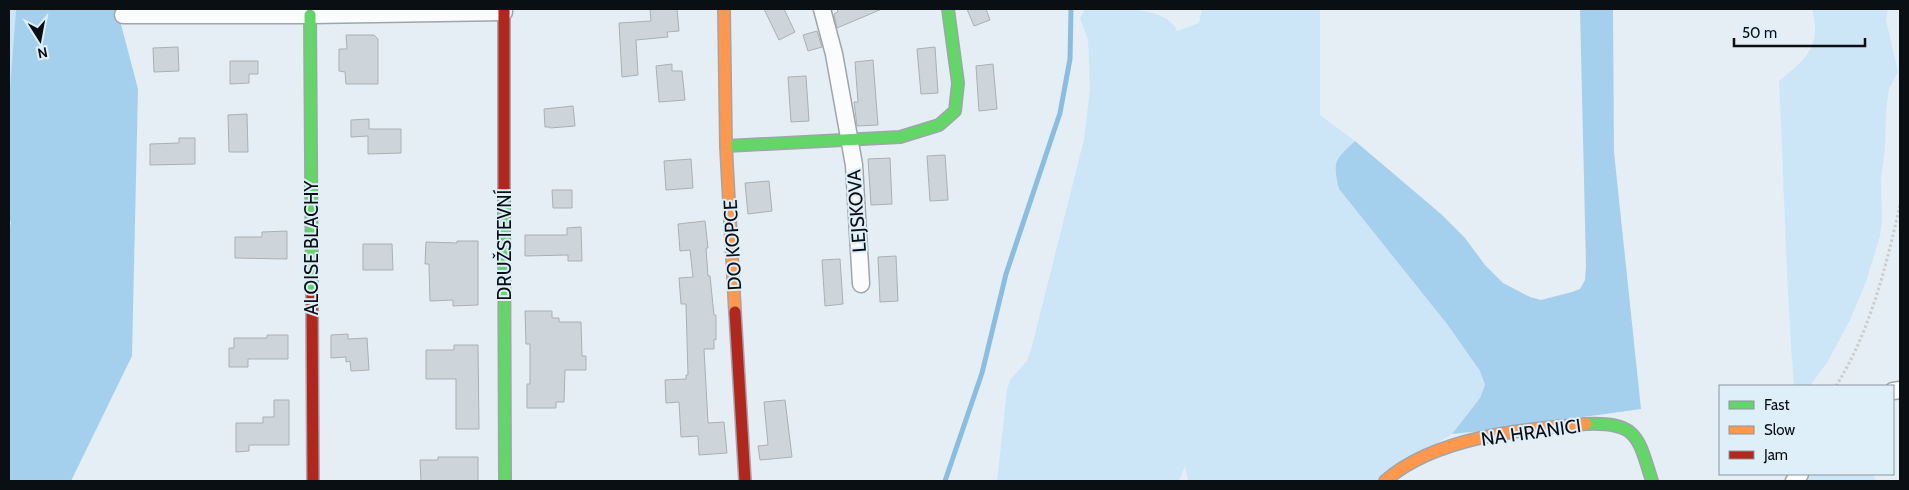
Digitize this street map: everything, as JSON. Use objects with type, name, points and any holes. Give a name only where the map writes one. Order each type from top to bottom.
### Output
[{"type":"street","name":"DO KOPCE","points":[[724,9],[726,146],[745,481]]},
{"type":"street","name":"LEJSKOVA","points":[[822,9],[834,54],[854,165],[861,284]]},
{"type":"street","points":[[726,146],[900,136],[939,125],[956,111],[958,83],[948,9]]},
{"type":"street","points":[[123,15],[310,15],[504,10]]},
{"type":"street","name":"DRUŽSTEVNÍ","points":[[504,10],[505,481]]},
{"type":"street","name":"ALOISE BLACHY","points":[[310,15],[313,481]]},
{"type":"street","name":"NA HRANICI","points":[[1386,481],[1417,461],[1448,446],[1541,429],[1602,422],[1618,425],[1634,435],[1639,442],[1652,481]]},
{"type":"path","points":[[1837,385],[1850,364],[1883,278],[1900,205]]},
{"type":"shaded area","points":[[9,9],[16,9],[9,102]]},
{"type":"shaded area","points":[[16,9],[117,9],[138,89],[132,356],[71,481],[9,481],[9,236],[11,221],[9,224],[9,102]]},
{"type":"shaded area","points":[[1085,9],[1122,9],[1150,12],[1162,16],[1171,22],[1177,31],[1199,23],[1202,9],[1320,9],[1320,115],[1355,141],[1343,152],[1337,161],[1336,172],[1339,189],[1447,324],[1480,371],[1485,385],[1480,398],[1452,434],[1376,481],[1188,481],[1185,466],[1179,481],[997,481],[1007,390],[1010,380],[1027,361],[1032,346],[1084,139],[1090,89],[1088,40],[1080,18]]},
{"type":"shaded area","points":[[1580,9],[1613,9],[1614,152],[1641,409],[1452,434],[1480,398],[1485,385],[1480,371],[1447,324],[1339,189],[1336,172],[1337,161],[1343,152],[1355,141],[1441,214],[1465,238],[1485,265],[1503,283],[1530,297],[1541,300],[1580,289],[1585,280],[1586,266]]},
{"type":"shaded area","points":[[1812,9],[1888,9],[1886,20],[1898,72],[1889,89],[1886,112],[1885,148],[1881,178],[1882,220],[1880,236],[1866,282],[1849,322],[1828,361],[1811,385],[1794,385],[1779,81],[1804,59],[1809,51],[1813,43],[1815,22]]},
{"type":"shaded area","points":[[1811,475],[1873,475],[1876,481],[1806,481]]},
{"type":"building","points":[[650,9],[677,9],[679,31],[667,32],[668,37],[636,40],[638,75],[622,77],[619,23],[651,21]]},
{"type":"building","points":[[764,9],[784,9],[795,32],[779,40]]},
{"type":"building","points":[[837,9],[882,9],[837,28],[834,14],[838,12]]},
{"type":"building","points":[[967,9],[986,9],[990,20],[974,26]]},
{"type":"building","points":[[817,31],[822,47],[808,51],[803,35]]},
{"type":"building","points":[[346,35],[374,35],[378,39],[378,84],[346,84],[345,72],[339,71],[339,49],[347,49]]},
{"type":"building","points":[[178,47],[179,71],[154,72],[153,48]]},
{"type":"building","points":[[935,47],[938,93],[921,94],[917,49]]},
{"type":"building","points":[[873,60],[878,125],[857,126],[854,102],[858,102],[855,62]]},
{"type":"building","points":[[230,61],[258,61],[258,74],[249,74],[249,83],[230,84]]},
{"type":"building","points":[[672,64],[672,71],[682,71],[685,100],[659,102],[656,66]]},
{"type":"building","points":[[993,64],[997,109],[979,111],[976,66]]},
{"type":"building","points":[[806,76],[809,121],[791,122],[788,77]]},
{"type":"building","points":[[573,106],[575,126],[545,127],[544,109]]},
{"type":"building","points":[[247,114],[248,152],[229,152],[228,115]]},
{"type":"building","points":[[369,119],[369,129],[401,129],[401,153],[368,154],[368,136],[351,137],[351,120]]},
{"type":"building","points":[[179,138],[195,138],[195,164],[150,165],[150,144],[179,143]]},
{"type":"building","points":[[945,155],[948,200],[930,201],[927,156]]},
{"type":"building","points":[[890,158],[892,204],[871,205],[868,159]]},
{"type":"building","points":[[691,159],[693,188],[666,190],[664,161]]},
{"type":"building","points":[[769,181],[772,211],[748,214],[745,183]]},
{"type":"building","points":[[552,190],[572,190],[572,208],[553,208]]},
{"type":"building","points":[[705,221],[708,248],[706,248],[708,276],[710,276],[714,315],[716,315],[714,349],[704,349],[708,423],[724,422],[727,453],[699,455],[698,436],[681,437],[679,402],[666,403],[665,380],[686,379],[686,375],[688,375],[686,304],[681,304],[679,278],[693,277],[690,250],[680,251],[678,224]]},
{"type":"building","points":[[581,227],[582,261],[568,261],[568,255],[525,256],[525,235],[567,235],[567,228]]},
{"type":"building","points":[[287,231],[287,259],[235,258],[235,237],[262,237],[262,232]]},
{"type":"building","points":[[457,241],[478,241],[478,305],[453,306],[453,300],[430,301],[429,264],[425,264],[426,242],[457,243]]},
{"type":"building","points":[[363,244],[392,244],[393,270],[363,270]]},
{"type":"building","points":[[896,256],[898,301],[880,302],[878,257]]},
{"type":"building","points":[[840,259],[843,304],[825,306],[822,260]]},
{"type":"building","points":[[525,311],[552,311],[552,318],[559,318],[559,322],[581,322],[582,356],[586,356],[586,370],[565,370],[564,402],[556,402],[556,408],[527,408],[527,384],[530,384],[530,344],[526,344]]},
{"type":"building","points":[[348,334],[348,339],[367,338],[369,370],[351,371],[350,361],[346,362],[346,357],[331,358],[331,335]]},
{"type":"building","points":[[267,335],[288,335],[288,359],[248,359],[248,367],[229,367],[229,348],[234,348],[234,338],[267,338]]},
{"type":"building","points":[[454,345],[478,345],[479,429],[456,429],[456,379],[426,379],[426,350],[454,350]]},
{"type":"building","points":[[274,400],[289,400],[289,445],[249,445],[249,451],[236,452],[236,423],[263,423],[263,417],[274,417]]},
{"type":"building","points":[[785,400],[792,457],[760,460],[758,446],[768,445],[764,402]]},
{"type":"building","points":[[438,457],[478,457],[478,481],[421,481],[420,460],[438,460]]},
{"type":"waterway","points":[[945,481],[982,373],[1006,274],[1060,113],[1070,59],[1071,9]]},
{"type":"traffic: fast","points":[[726,146],[900,137],[939,125],[955,111],[958,83],[948,9]]},
{"type":"traffic: fast","points":[[310,15],[312,297]]},
{"type":"traffic: fast","points":[[504,191],[505,481]]},
{"type":"traffic: fast","points":[[1586,424],[1616,426],[1633,435],[1639,443],[1652,481]]},
{"type":"traffic: slow","points":[[724,9],[726,146],[735,312]]},
{"type":"traffic: slow","points":[[1385,481],[1405,466],[1428,454],[1454,445],[1507,433],[1586,424]]},
{"type":"traffic: jam","points":[[504,9],[504,191]]},
{"type":"traffic: jam","points":[[312,297],[313,481]]},
{"type":"traffic: jam","points":[[735,312],[745,481]]}]
